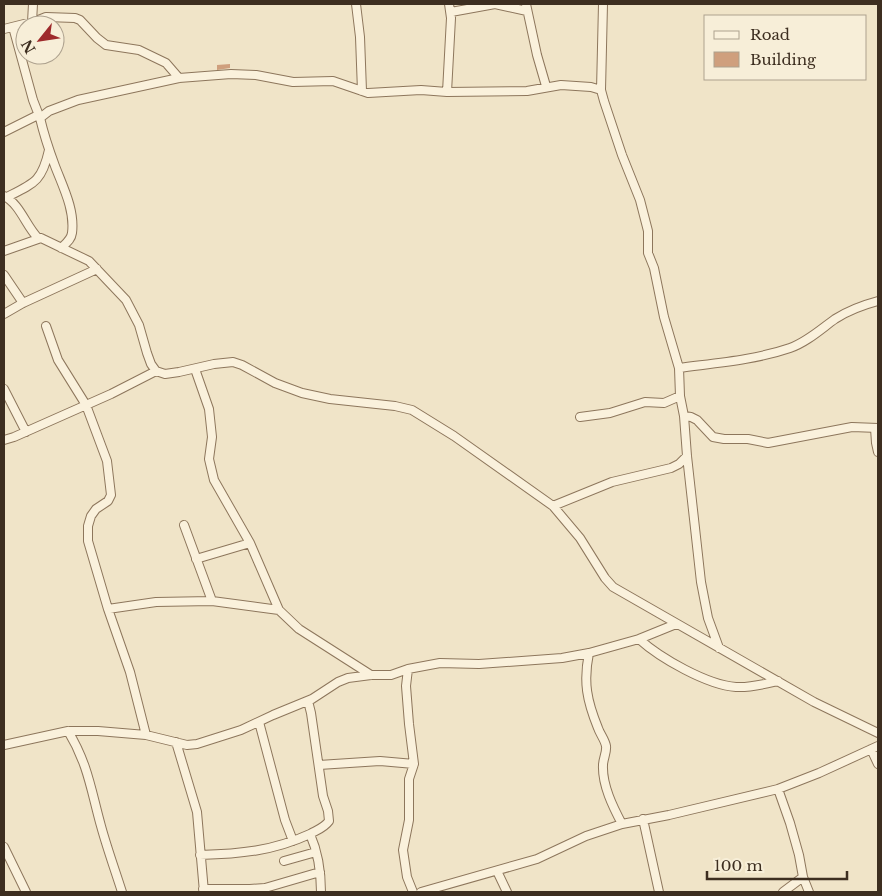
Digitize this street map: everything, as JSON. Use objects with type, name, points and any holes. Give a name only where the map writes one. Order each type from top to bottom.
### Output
[{"type":"street","points":[[356,4],[360,37],[362,92]]},
{"type":"street","points":[[448,92],[450,8],[495,4],[527,7],[536,54],[546,86]]},
{"type":"street","points":[[603,4],[601,90],[622,155],[640,200],[648,231],[648,253],[654,268],[664,317],[679,368],[680,396],[684,416],[701,582],[708,618],[719,648]]},
{"type":"street","points":[[65,18],[78,19],[106,45],[139,50],[166,63],[179,78]]},
{"type":"street","points":[[4,29],[13,27],[43,132],[66,193],[72,234],[68,242],[61,248]]},
{"type":"street","points":[[4,132],[78,100],[179,78],[231,74],[256,74],[293,82],[333,81],[368,93],[421,90],[448,92],[527,91],[546,86],[578,86],[601,90]]},
{"type":"street","points":[[49,150],[43,171],[36,180],[25,189],[5,197],[18,208],[38,238],[89,261],[129,305],[139,325],[151,364],[156,371],[165,374],[233,362],[275,383],[302,393],[330,399],[395,406],[412,410],[454,436],[553,506],[580,538],[605,578],[613,587],[814,702],[878,733]]},
{"type":"street","points":[[4,252],[41,238]]},
{"type":"street","points":[[4,314],[23,303],[97,269]]},
{"type":"street","points":[[4,275],[23,303]]},
{"type":"street","points":[[679,368],[753,357],[791,348],[807,340],[858,306],[878,301]]},
{"type":"street","points":[[46,326],[58,360],[86,405],[107,461],[112,491],[110,498],[96,509],[91,516],[88,526],[88,542],[108,609],[130,672],[146,735]]},
{"type":"street","points":[[195,368],[209,409],[212,437],[209,459],[214,480],[250,543],[279,610],[299,629],[371,675]]},
{"type":"street","points":[[4,440],[112,394],[156,371]]},
{"type":"street","points":[[4,389],[8,401],[26,432]]},
{"type":"street","points":[[580,417],[610,413],[646,402],[664,403],[680,396]]},
{"type":"street","points":[[684,416],[697,420],[713,437],[748,439],[768,443],[852,426],[877,428],[876,443],[878,452]]},
{"type":"street","points":[[553,506],[612,482],[671,468],[679,464],[687,456]]},
{"type":"street","points":[[184,525],[212,600]]},
{"type":"street","points":[[196,558],[250,543]]},
{"type":"street","points":[[108,609],[156,602],[212,600],[279,610]]},
{"type":"street","points":[[4,745],[68,731],[98,731],[146,735],[187,745],[197,744],[229,736],[306,702],[338,682],[371,675],[392,675],[408,669],[440,663],[479,664],[549,660],[589,653],[639,639],[676,624]]},
{"type":"street","points":[[639,639],[665,659],[719,684],[738,687],[778,681]]},
{"type":"street","points":[[589,653],[585,670],[588,701],[599,732],[606,745],[603,764],[604,773],[614,810],[622,824]]},
{"type":"street","points":[[408,669],[406,686],[409,732],[414,764],[410,779],[409,820],[403,850],[407,877],[413,892]]},
{"type":"street","points":[[200,854],[236,854],[260,851],[310,834],[325,826],[329,821],[311,713],[306,702]]},
{"type":"street","points":[[259,722],[285,820],[293,841]]},
{"type":"street","points":[[68,731],[79,750],[86,768],[100,825],[122,892]]},
{"type":"street","points":[[176,742],[197,812],[204,891],[265,888],[320,872]]},
{"type":"street","points":[[421,892],[537,859],[586,836],[622,824],[670,815],[778,789],[819,773],[875,747],[878,764]]},
{"type":"street","points":[[319,765],[380,760],[414,764]]},
{"type":"street","points":[[778,789],[809,892]]},
{"type":"street","points":[[643,819],[659,892]]},
{"type":"street","points":[[310,834],[320,872],[321,892]]},
{"type":"street","points":[[4,848],[26,892]]},
{"type":"street","points":[[284,861],[316,852]]},
{"type":"street","points":[[497,871],[507,892]]},
{"type":"street","points":[[783,892],[803,877]]},
{"type":"building","points":[[230,64],[230,68],[217,70],[217,65]]}]
